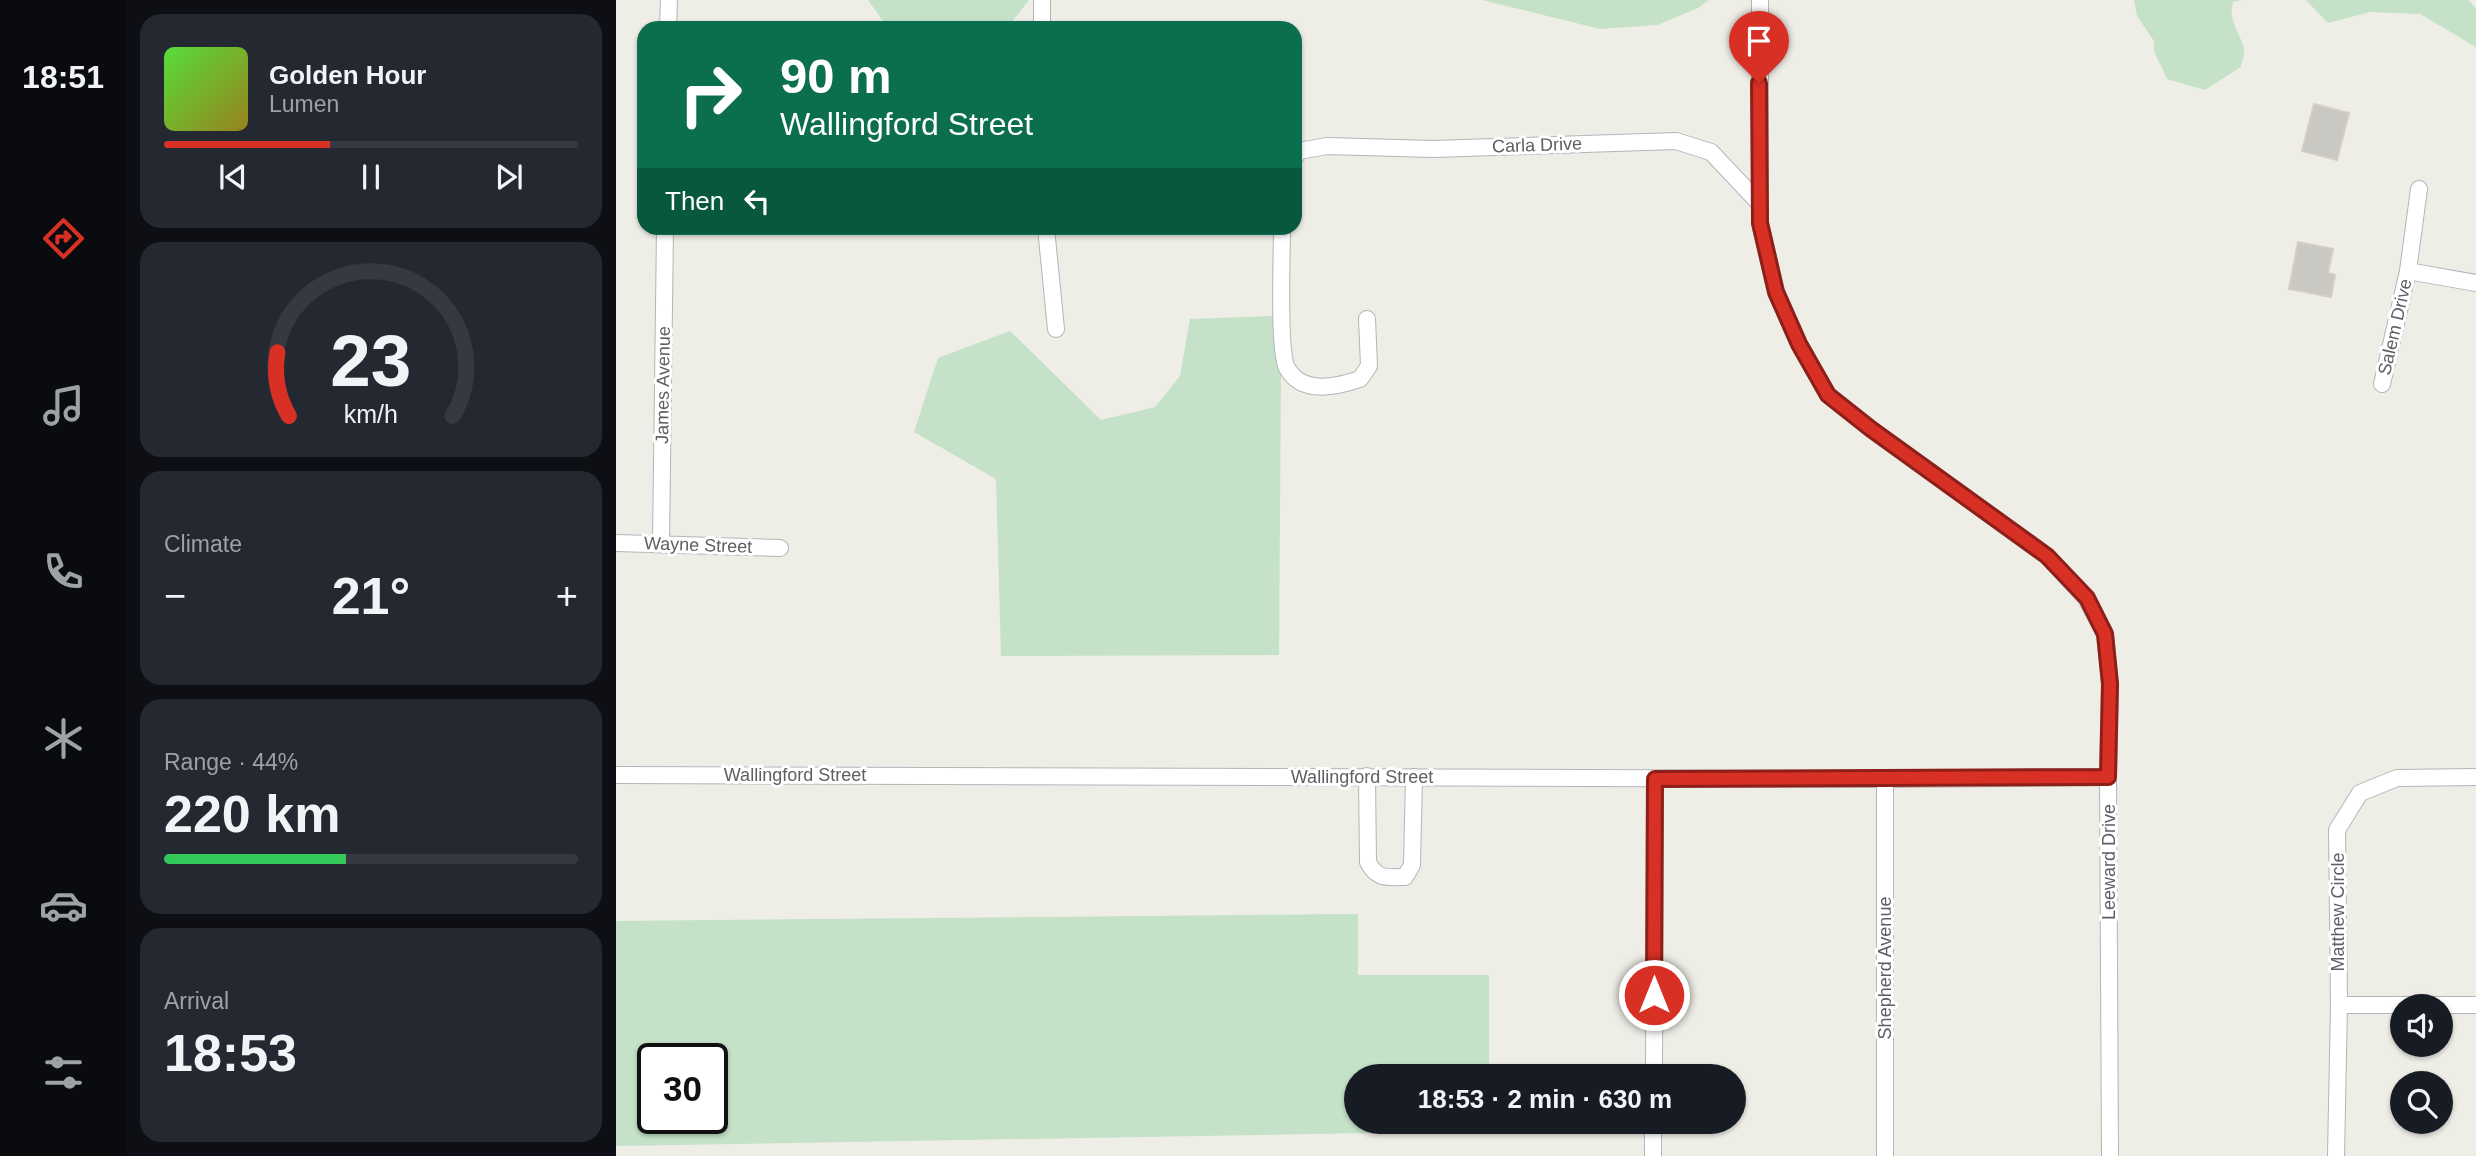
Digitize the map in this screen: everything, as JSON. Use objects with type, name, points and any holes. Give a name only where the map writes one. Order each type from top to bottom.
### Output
[{"type":"street","points":[[668,21],[669,0]]},
{"type":"street","points":[[1042,0],[1042,21]]},
{"type":"street","name":"Leeward Drive","points":[[1760,0],[1760,223],[1776,292],[1799,344],[1828,395],[2047,556],[2087,598],[2105,634],[2110,684],[2110,1156]]},
{"type":"street","name":"Carla Drive","points":[[1302,150],[1327,146],[1433,149],[1676,141],[1712,152],[1759,203]]},
{"type":"street","name":"Salem Drive","points":[[2382,384],[2408,271],[2419,189]]},
{"type":"street","name":"James Avenue","points":[[661,543],[665,235]]},
{"type":"street","points":[[1046,235],[1056,329]]},
{"type":"street","points":[[1282,235],[1282,347],[1286,367],[1298,380],[1324,388],[1360,379],[1369,366],[1367,319]]},
{"type":"street","name":"Salem Drive","points":[[2408,271],[2476,283]]},
{"type":"street","name":"Wayne Street","points":[[616,543],[780,548]]},
{"type":"street","name":"Wallingford Street","points":[[616,775],[1655,779],[2108,777]]},
{"type":"street","points":[[1367,776],[1368,862],[1373,872],[1385,877],[1405,877],[1412,865],[1414,777]]},
{"type":"street","name":"Matthew Circle","points":[[2336,1156],[2339,1005],[2337,830],[2360,793],[2397,778],[2476,777]]},
{"type":"street","points":[[1654,1064],[1655,779]]},
{"type":"street","name":"Shepherd Avenue","points":[[1885,779],[1885,1156]]},
{"type":"street","points":[[2339,1005],[2476,1005]]},
{"type":"street","points":[[1653,1134],[1653,1156]]},
{"type":"green space","points":[[868,0],[1029,0],[1012,21],[883,21]]},
{"type":"green space","points":[[1482,0],[1709,0],[1698,8],[1657,25],[1600,29]]},
{"type":"green space","points":[[2134,0],[2241,0],[2233,2],[2232,14],[2244,47],[2241,67],[2205,90],[2167,79],[2154,51],[2154,41],[2137,16]]},
{"type":"green space","points":[[2306,0],[2468,0],[2476,8],[2476,47],[2420,14],[2370,12],[2328,23]]},
{"type":"green space","points":[[1274,316],[1274,347],[1281,374],[1279,655],[1001,656],[996,479],[914,432],[938,358],[1010,331],[1101,420],[1155,407],[1180,376],[1190,319]]},
{"type":"green space","points":[[1358,914],[1358,975],[1489,975],[1489,1064],[1344,1064],[1344,1133],[616,1146],[616,921]]},
{"type":"building","points":[[2314,104],[2349,113],[2337,160],[2302,151]]},
{"type":"building","points":[[2298,242],[2333,249],[2328,273],[2335,275],[2331,297],[2289,289]]},
{"type":"route","points":[[1654,995],[1655,779],[2108,777],[2110,684],[2105,634],[2087,598],[2047,556],[1828,395],[1799,344],[1776,292],[1760,223],[1759,83]]}]
